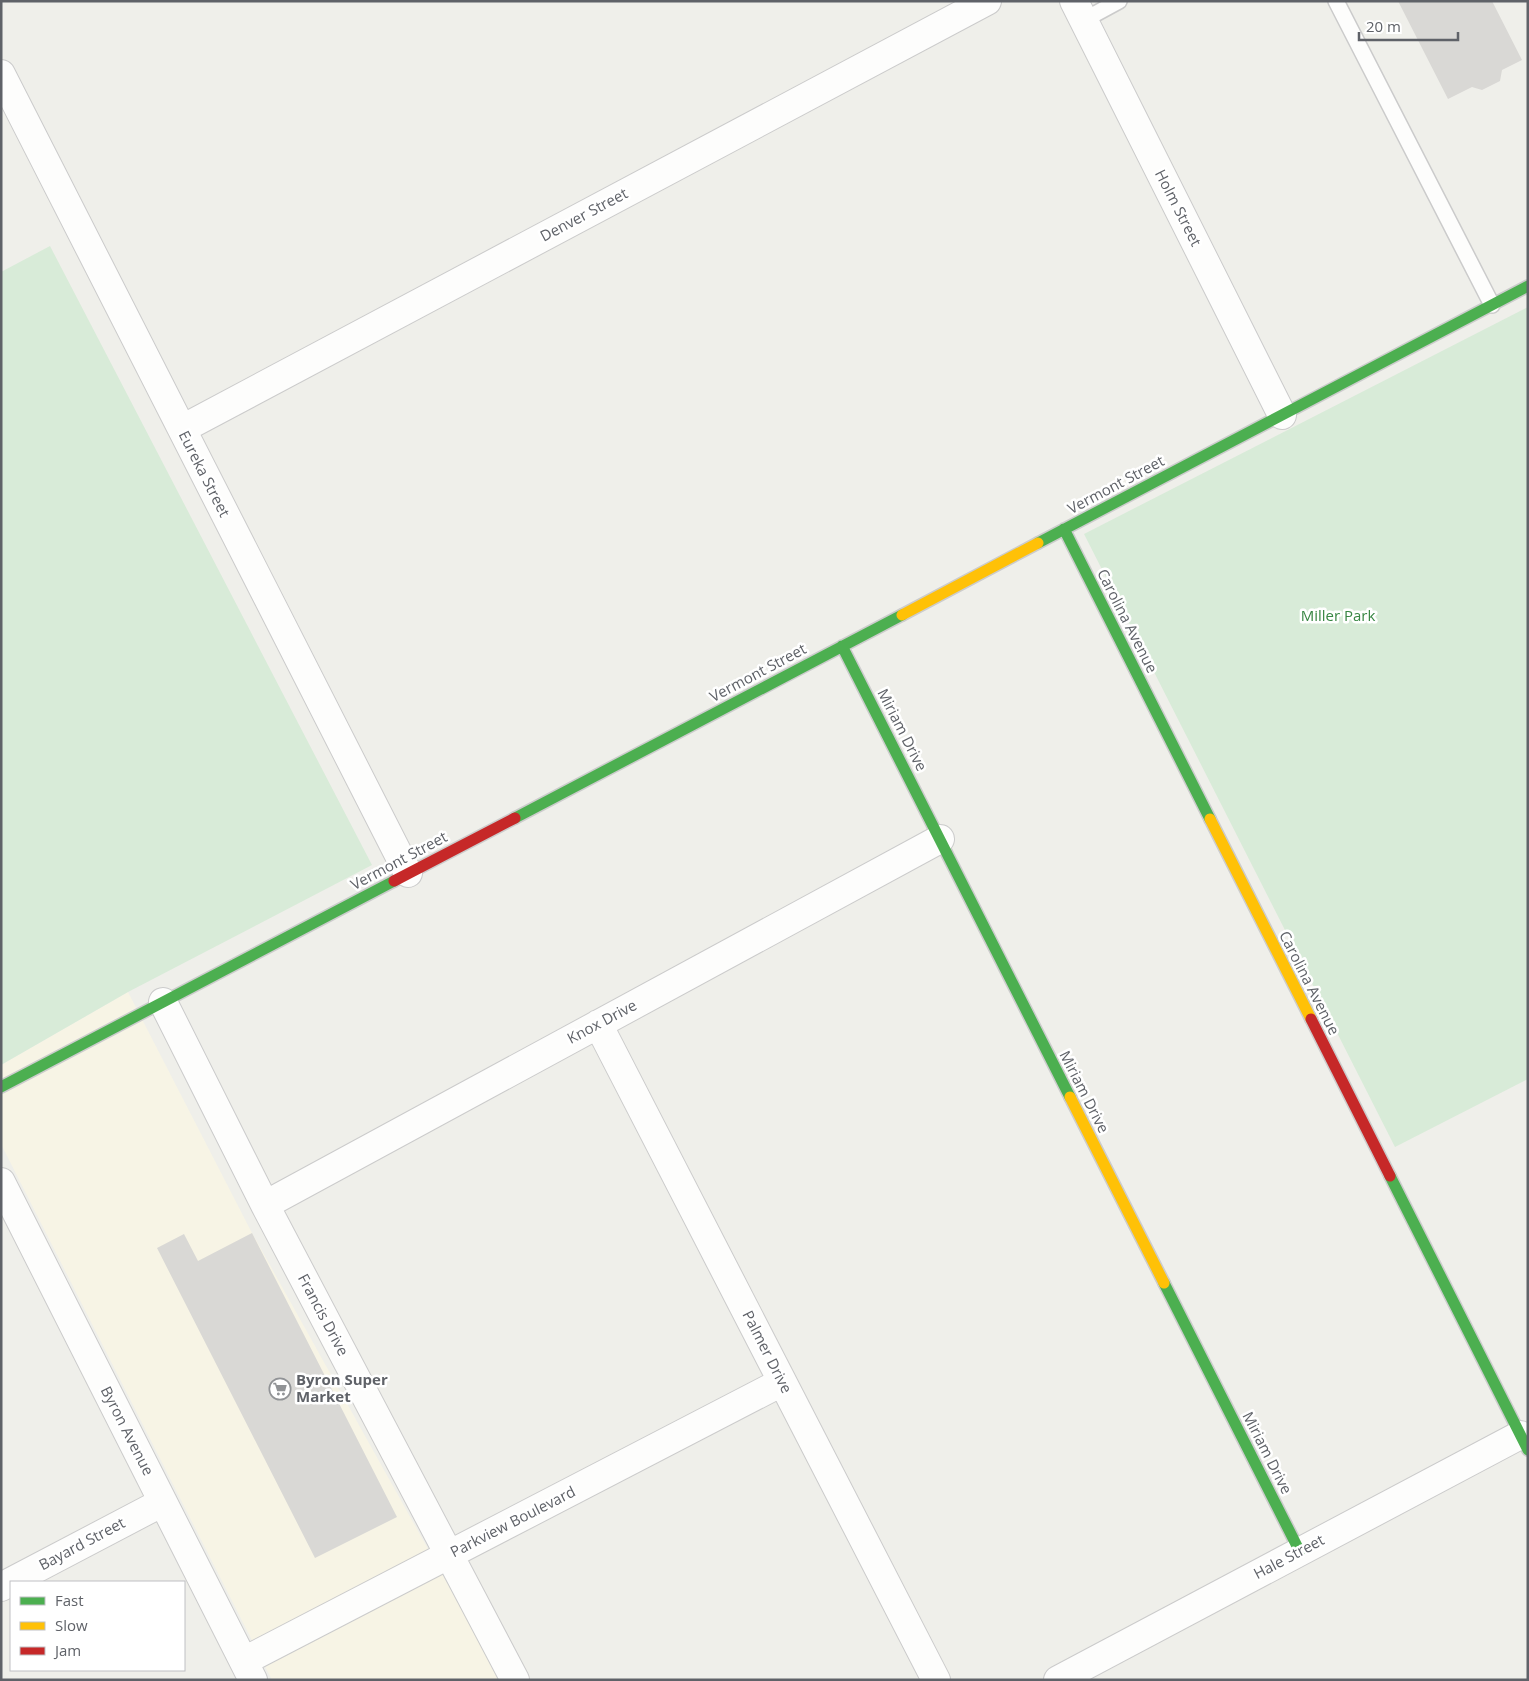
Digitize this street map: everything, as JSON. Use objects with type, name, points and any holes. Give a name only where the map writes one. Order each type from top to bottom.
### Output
[{"type":"street","name":"Denver Street","points":[[182,429],[987,1]]},
{"type":"street","name":"Holm Street","points":[[1079,11],[1282,414]]},
{"type":"street","name":"Eureka Street","points":[[1,74],[408,873]]},
{"type":"street","name":"Vermont Street","points":[[1,1087],[1528,286]]},
{"type":"street","name":"Carolina Avenue","points":[[1064,529],[1524,1443]]},
{"type":"street","name":"Miriam Drive","points":[[842,646],[1300,1552]]},
{"type":"street","name":"Knox Drive","points":[[265,1205],[940,838]]},
{"type":"street","name":"Francis Drive","points":[[163,1002],[265,1205],[515,1680]]},
{"type":"street","name":"Palmer Drive","points":[[598,1024],[936,1680]]},
{"type":"street","name":"Byron Avenue","points":[[1,1182],[249,1670]]},
{"type":"street","name":"Parkview Boulevard","points":[[249,1670],[449,1555],[782,1382]]},
{"type":"street","name":"Hale Street","points":[[1058,1680],[1300,1552],[1524,1443]]},
{"type":"street","name":"Bayard Street","points":[[12,1581],[163,1502]]},
{"type":"lane","points":[[1079,11],[1119,1]]},
{"type":"lane","points":[[1336,1],[1492,305]]},
{"type":"shaded area","points":[[128,992],[252,1233],[501,1680],[272,1680],[1,1144],[1,1065]]},
{"type":"green space","points":[[50,246],[372,865],[128,992],[1,1065],[1,272]]},
{"type":"green space","name":"Miller Park","points":[[1528,307],[1528,1079],[1395,1147],[1084,534]]},
{"type":"building","points":[[1398,1],[1492,1],[1522,60],[1502,70],[1500,81],[1482,90],[1472,87],[1448,99]]},
{"type":"building","name":"Byron Super Market","points":[[252,1233],[397,1517],[315,1558],[157,1248],[184,1234],[198,1261]]},
{"type":"traffic: fast","points":[[1038,543],[1528,286]]},
{"type":"traffic: fast","points":[[1064,529],[1210,819]]},
{"type":"traffic: fast","points":[[515,818],[902,615]]},
{"type":"traffic: fast","points":[[842,646],[1070,1097]]},
{"type":"traffic: fast","points":[[1,1087],[394,881]]},
{"type":"traffic: fast","points":[[1390,1176],[1528,1450]]},
{"type":"traffic: fast","points":[[1164,1283],[1300,1552]]},
{"type":"traffic: slow","points":[[902,615],[1038,543]]},
{"type":"traffic: slow","points":[[1210,819],[1311,1019]]},
{"type":"traffic: slow","points":[[1070,1097],[1164,1283]]},
{"type":"traffic: jam","points":[[394,881],[515,818]]},
{"type":"traffic: jam","points":[[1311,1019],[1390,1176]]},
{"type":"place","name":"Byron Super Market","points":[[280,1389]]}]
